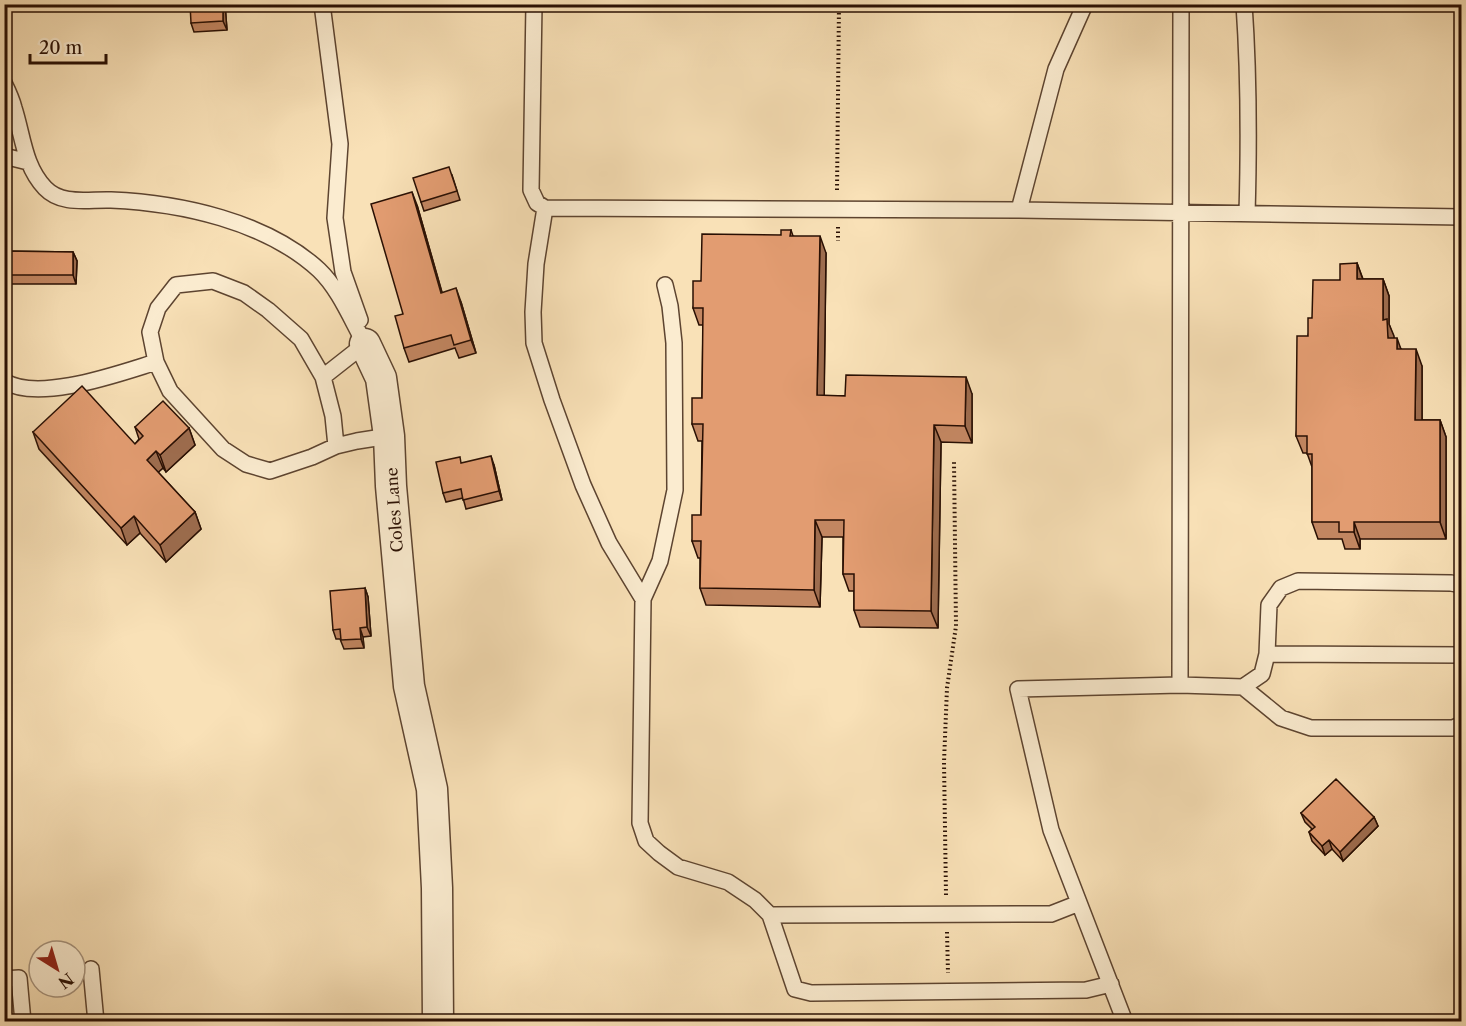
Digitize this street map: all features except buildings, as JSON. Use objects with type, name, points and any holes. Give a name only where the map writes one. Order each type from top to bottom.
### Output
[{"type":"street","name":"Coles Lane","points":[[365,344],[381,378],[389,436],[391,486],[409,686],[432,789],[438,888],[438,1022]]},
{"type":"lane","name":"Coles Lane","points":[[322,4],[340,144],[335,218],[343,272],[360,320],[365,344]]},
{"type":"lane","points":[[534,4],[531,190],[537,203],[545,208],[1018,210],[1461,217]]},
{"type":"lane","points":[[1018,210],[1056,69],[1085,4]]},
{"type":"lane","points":[[1180,685],[1181,4]]},
{"type":"lane","points":[[1244,4],[1248,71],[1247,214]]},
{"type":"lane","points":[[4,83],[14,108],[28,162],[46,190],[59,198],[130,201],[178,207],[225,219],[274,239],[299,253],[320,272],[332,286],[365,344],[323,377]]},
{"type":"lane","points":[[4,156],[28,162]]},
{"type":"lane","points":[[545,208],[536,264],[534,343],[583,485],[609,543],[643,599]]},
{"type":"lane","points":[[336,446],[333,416],[323,377],[301,339],[268,310],[244,294],[213,281],[176,285],[158,309],[150,332],[156,362],[170,391],[223,449],[246,464],[270,471],[312,458],[336,446],[389,436]]},
{"type":"lane","points":[[666,285],[674,343],[675,490],[660,561],[643,599],[640,823],[646,840],[678,867],[728,882],[755,900],[770,915],[795,989],[812,993],[1086,990],[1111,984]]},
{"type":"lane","points":[[4,381],[9,384],[44,390],[89,382],[156,362]]},
{"type":"lane","points":[[1125,1022],[1051,830],[1018,689],[1180,685],[1243,687],[1262,674],[1267,654],[1269,606],[1281,588],[1298,580],[1461,585]]},
{"type":"lane","points":[[1267,654],[1461,655]]},
{"type":"lane","points":[[1243,687],[1281,718],[1311,728],[1453,728],[1461,724]]},
{"type":"lane","points":[[770,915],[1051,914],[1079,903]]},
{"type":"lane","points":[[91,969],[96,1022]]},
{"type":"lane","points":[[4,980],[19,978],[23,1022]]},
{"type":"path","points":[[838,241],[839,4]]},
{"type":"path","points":[[948,992],[944,762],[947,688],[956,626],[954,462]]}]
